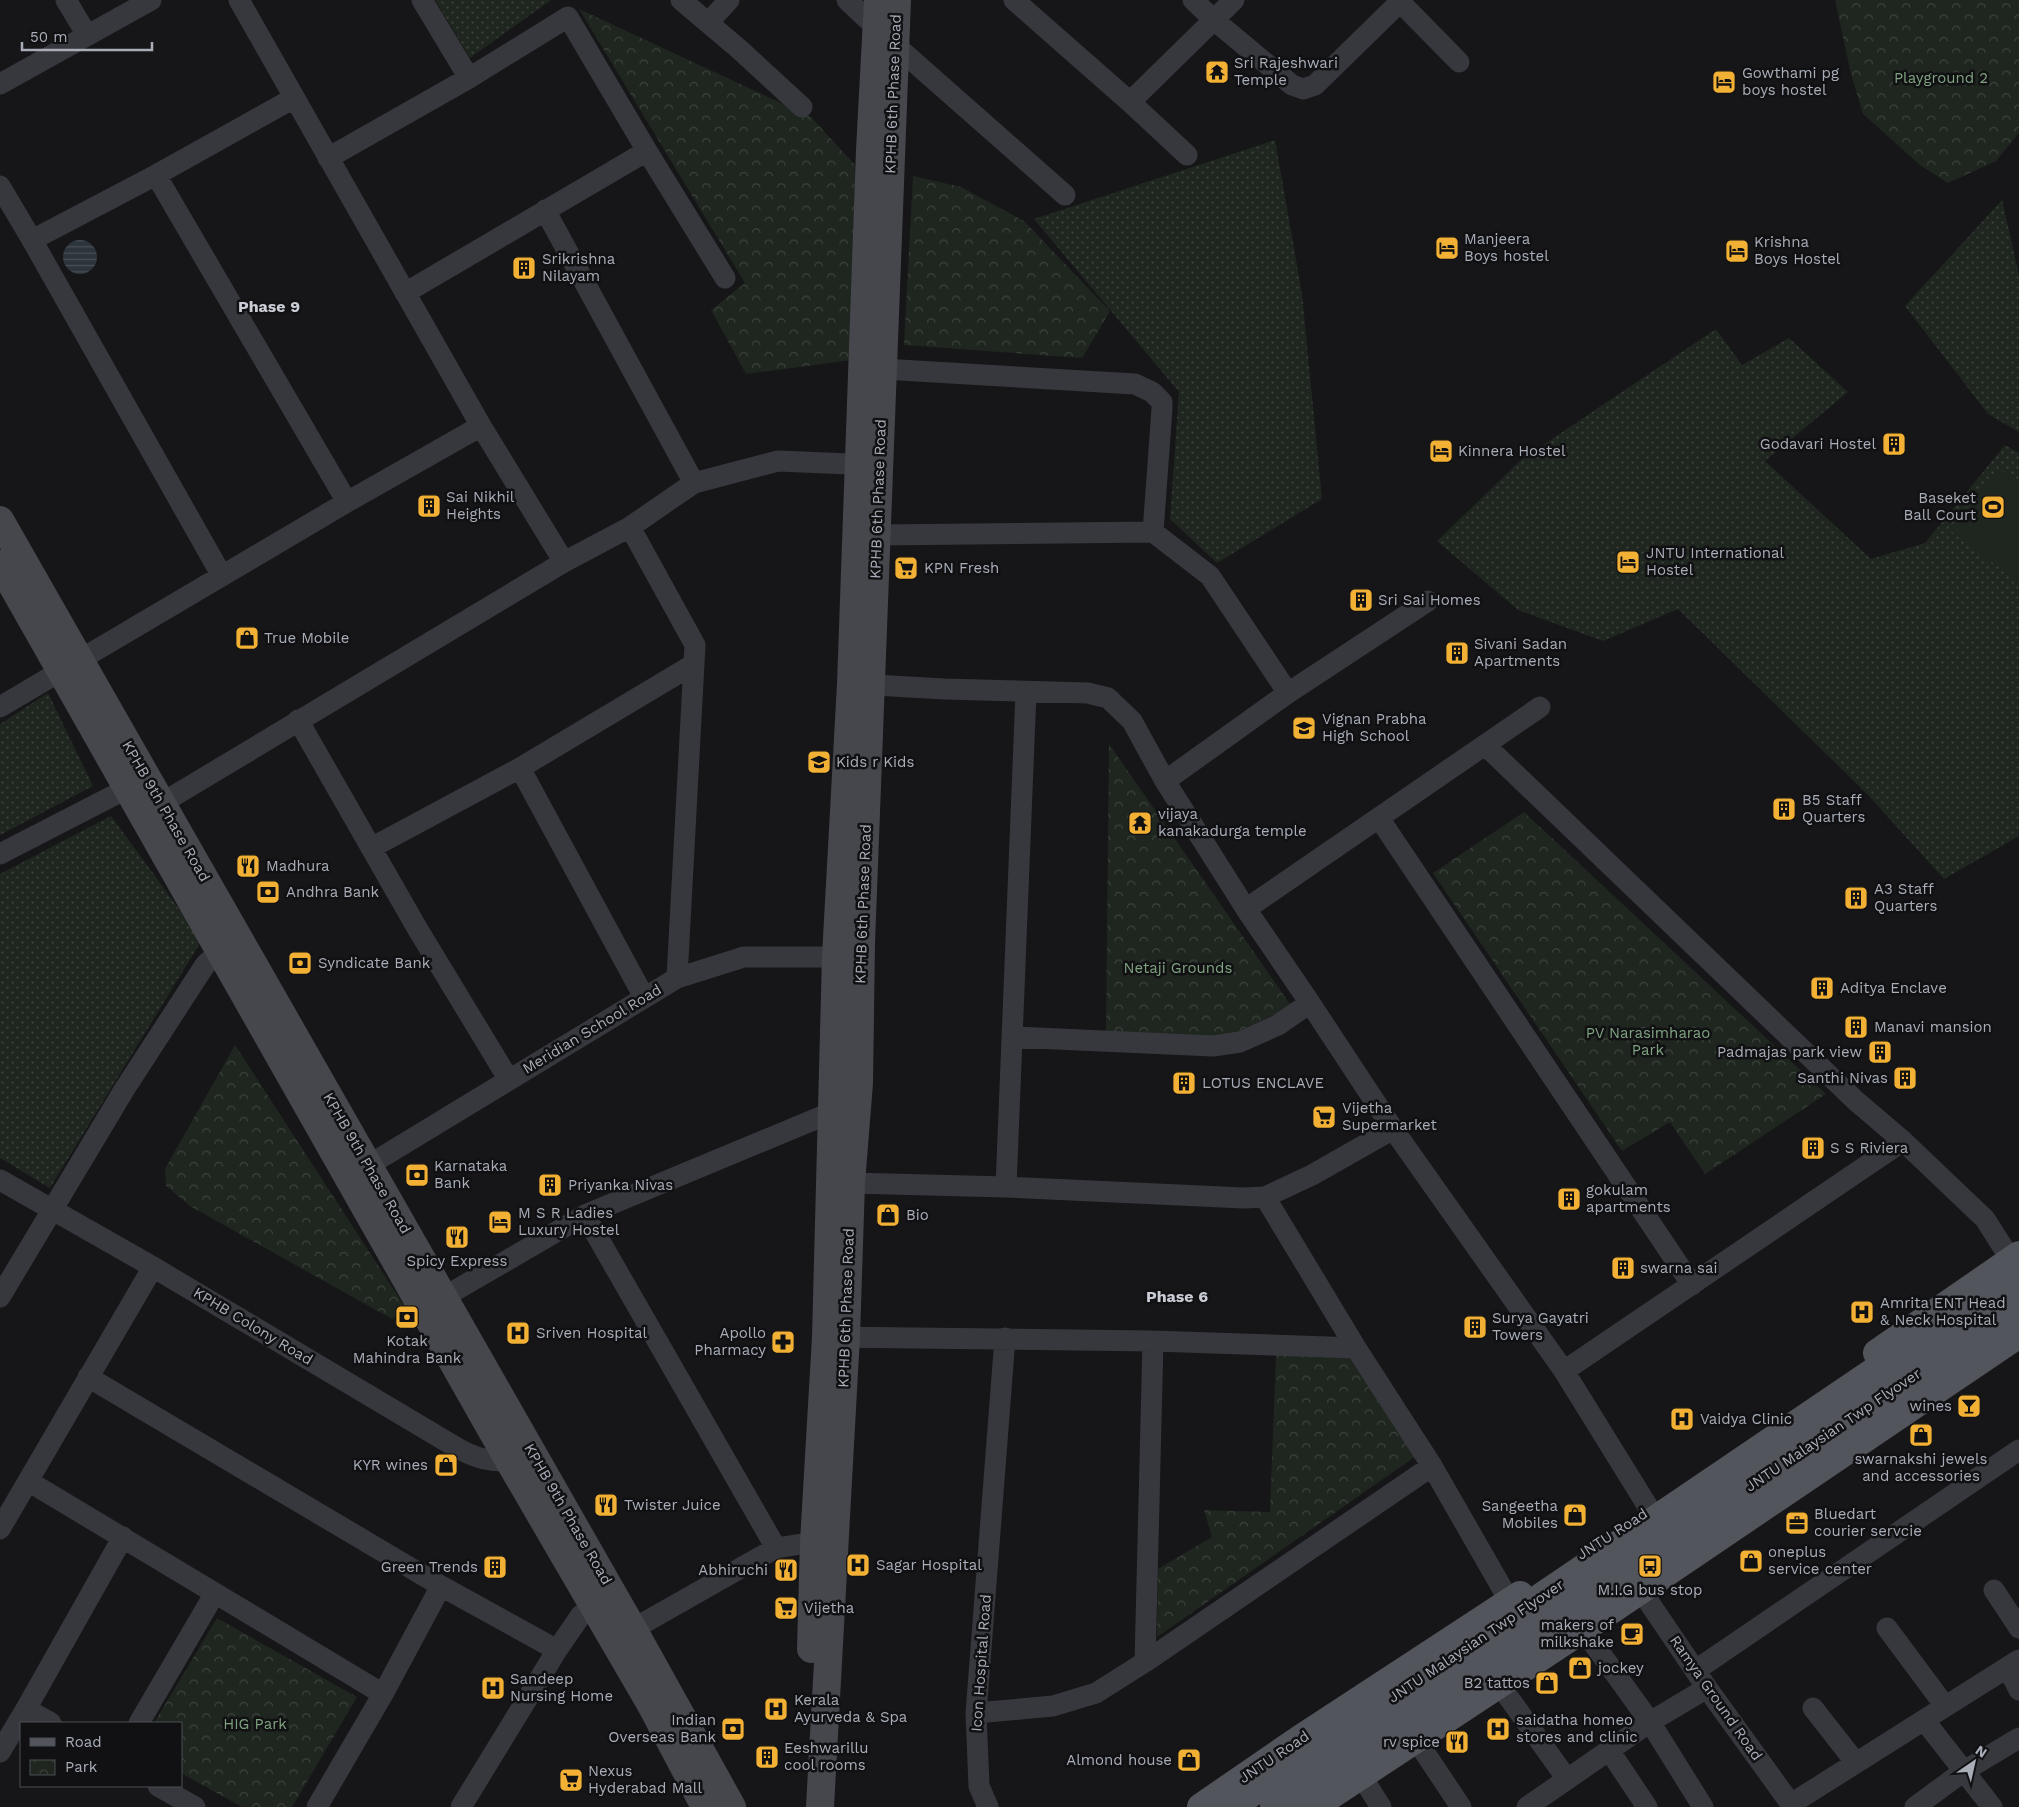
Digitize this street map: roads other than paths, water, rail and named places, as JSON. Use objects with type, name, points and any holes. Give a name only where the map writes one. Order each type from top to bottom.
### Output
[{"type":"main road","name":"JNTU Road","points":[[1201,1807],[1300,1739],[1650,1510],[2016,1263]]},
{"type":"main road","name":"JNTU Malaysian Twp Flyover","points":[[1231,1807],[2016,1263]]},
{"type":"main road","name":"JNTU Malaysian Twp Flyover","points":[[1274,1807],[2019,1304]]},
{"type":"main road","points":[[1300,1739],[1323,1799],[1583,1629],[2019,1334]]},
{"type":"street","points":[[66,0],[87,35]]},
{"type":"street","points":[[0,84],[151,0]]},
{"type":"street","points":[[239,0],[481,426],[564,562]]},
{"type":"street","points":[[422,0],[470,78]]},
{"type":"street","points":[[681,0],[802,106]]},
{"type":"street","points":[[708,23],[729,0]]},
{"type":"street","points":[[847,0],[896,46],[1065,195]]},
{"type":"street","name":"KPHB 6th Phase Road","points":[[836,1336],[830,1113],[848,957],[861,685],[869,464],[870,160],[878,0]]},
{"type":"street","name":"KPHB 6th Phase Road","points":[[861,685],[878,535],[869,464],[883,369],[897,0]]},
{"type":"street","points":[[1014,0],[1187,155]]},
{"type":"street","points":[[1193,0],[1292,85],[1303,89],[1315,85],[1401,1],[1460,62]]},
{"type":"street","points":[[1130,102],[1234,0]]},
{"type":"street","points":[[328,158],[470,78],[568,17],[725,278]]},
{"type":"street","points":[[32,240],[156,175],[294,98]]},
{"type":"street","points":[[405,293],[647,151]]},
{"type":"street","points":[[156,175],[348,502]]},
{"type":"street","points":[[0,186],[222,576]]},
{"type":"street","points":[[545,210],[694,483]]},
{"type":"street","points":[[883,369],[1135,384],[1152,392],[1162,402],[1153,532]]},
{"type":"street","points":[[0,707],[481,426]]},
{"type":"street","points":[[162,803],[564,562],[630,527],[694,483],[778,461],[869,464]]},
{"type":"street","name":"KPHB 9th Phase Road","points":[[0,520],[128,788],[369,1165],[732,1807]]},
{"type":"street","points":[[630,527],[695,645],[677,978]]},
{"type":"street","points":[[878,535],[1153,532],[1210,576],[1288,693]]},
{"type":"street","name":"KPHB 9th Phase Road","points":[[4,580],[70,665],[162,803],[230,945],[509,1461],[651,1705],[705,1807]]},
{"type":"street","points":[[1166,781],[1288,693],[1428,601]]},
{"type":"street","points":[[371,848],[520,768],[694,664]]},
{"type":"street","points":[[861,685],[1026,692],[1088,692],[1108,698],[1132,721],[1166,781],[1246,910],[1310,1003],[1392,1129],[1564,1371],[1650,1510]]},
{"type":"street","points":[[1006,1187],[1026,692]]},
{"type":"street","points":[[1246,910],[1540,707]]},
{"type":"street","points":[[298,720],[371,848],[509,1080]]},
{"type":"street","points":[[1485,745],[1856,1101],[1903,1141],[1985,1219],[2016,1263]]},
{"type":"street","points":[[520,768],[644,997]]},
{"type":"street","points":[[0,854],[128,788]]},
{"type":"street","points":[[1379,818],[1692,1285]]},
{"type":"street","points":[[0,1296],[124,1090],[205,965],[230,945]]},
{"type":"street","name":"Meridian School Road","points":[[369,1165],[677,978],[744,957],[848,957]]},
{"type":"street","name":"KPHB 6th Phase Road","points":[[806,1807],[836,1336],[859,1083],[848,957]]},
{"type":"street","points":[[1013,1037],[1213,1046],[1240,1042],[1278,1025],[1310,1003]]},
{"type":"street","points":[[444,1297],[585,1216],[830,1113],[856,1105]]},
{"type":"street","points":[[851,1183],[1006,1187],[1244,1198],[1265,1197],[1312,1175],[1392,1129]]},
{"type":"street","points":[[1564,1371],[1903,1141]]},
{"type":"street","name":"KPHB Colony Road","points":[[0,1180],[153,1267],[459,1449],[476,1458],[490,1461],[509,1461]]},
{"type":"street","points":[[1265,1197],[1356,1348],[1432,1466],[1510,1602]]},
{"type":"street","points":[[585,1216],[776,1548]]},
{"type":"street","points":[[0,1529],[153,1267]]},
{"type":"street","points":[[836,1336],[1153,1341],[1356,1348]]},
{"type":"street","name":"Icon Hospital Road","points":[[988,1807],[979,1786],[976,1713],[1006,1338]]},
{"type":"street","points":[[1145,1662],[1153,1341]]},
{"type":"street","points":[[88,1377],[441,1586],[557,1650]]},
{"type":"street","points":[[1529,1806],[1650,1722],[1701,1679],[2019,1450]]},
{"type":"street","points":[[976,1713],[1053,1706],[1096,1693],[1145,1662],[1432,1466]]},
{"type":"street","points":[[28,1481],[383,1694]]},
{"type":"street","points":[[0,1752],[123,1537]]},
{"type":"street","points":[[633,1629],[776,1548],[824,1541]]},
{"type":"street","name":"KPHB 6th Phase Road","points":[[820,1807],[824,1541]]},
{"type":"street","points":[[317,1807],[383,1694],[441,1586]]},
{"type":"street","name":"Ramya Ground Road","points":[[1640,1589],[1701,1679],[1792,1806]]},
{"type":"street","points":[[1994,1590],[2019,1628]]},
{"type":"street","points":[[140,1722],[214,1593]]},
{"type":"street","points":[[461,1807],[557,1650],[581,1615],[595,1607]]},
{"type":"street","points":[[1887,1628],[1945,1706]]},
{"type":"street","points":[[1583,1629],[1650,1722],[1703,1807]]},
{"type":"street","points":[[1792,1806],[1856,1763],[2013,1664],[2019,1690]]},
{"type":"street","points":[[1499,1684],[1566,1779]]},
{"type":"street","points":[[1813,1708],[1856,1763]]},
{"type":"street","points":[[26,1709],[49,1722]]},
{"type":"street","points":[[1924,1720],[1992,1807]]},
{"type":"street","points":[[1416,1738],[1462,1807]]},
{"type":"street","points":[[1915,1807],[1964,1771],[2019,1738]]},
{"type":"street","points":[[1609,1750],[1647,1807]]},
{"type":"street","points":[[1360,1774],[1381,1807]]},
{"type":"street","points":[[160,1787],[195,1807]]},
{"type":"place","name":"Sri Rajeshwari Temple","points":[[1217,72]]},
{"type":"place","name":"Gowthami pg boys hostel","points":[[1724,82]]},
{"type":"place","name":"Manjeera Boys hostel","points":[[1447,248]]},
{"type":"place","name":"Krishna Boys Hostel","points":[[1737,251]]},
{"type":"place","name":"Srikrishna Nilayam","points":[[524,268]]},
{"type":"place","name":"Godavari Hostel","points":[[1894,444]]},
{"type":"place","name":"Kinnera Hostel","points":[[1441,451]]},
{"type":"place","name":"Sai Nikhil Heights","points":[[429,506]]},
{"type":"place","name":"Baseket Ball Court","points":[[1993,507]]},
{"type":"place","name":"JNTU International Hostel","points":[[1628,562]]},
{"type":"place","name":"KPN Fresh","points":[[906,568]]},
{"type":"place","name":"Sri Sai Homes","points":[[1361,600]]},
{"type":"place","name":"True Mobile","points":[[247,638]]},
{"type":"place","name":"Sivani Sadan Apartments","points":[[1457,653]]},
{"type":"place","name":"Vignan Prabha High School","points":[[1304,728]]},
{"type":"place","name":"Kids r Kids","points":[[819,762]]},
{"type":"place","name":"B5 Staff Quarters","points":[[1784,809]]},
{"type":"place","name":"vijaya kanakadurga temple","points":[[1140,823]]},
{"type":"place","name":"Madhura","points":[[248,866]]},
{"type":"place","name":"Andhra Bank","points":[[268,892]]},
{"type":"place","name":"A3 Staff Quarters","points":[[1856,898]]},
{"type":"place","name":"Syndicate Bank","points":[[300,963]]},
{"type":"place","name":"Aditya Enclave","points":[[1822,988]]},
{"type":"place","name":"Manavi mansion","points":[[1856,1027]]},
{"type":"place","name":"Padmajas park view","points":[[1880,1052]]},
{"type":"place","name":"Santhi Nivas","points":[[1905,1078]]},
{"type":"place","name":"LOTUS ENCLAVE","points":[[1184,1083]]},
{"type":"place","name":"Vijetha Supermarket","points":[[1324,1117]]},
{"type":"place","name":"S S Riviera","points":[[1813,1148]]},
{"type":"place","name":"Karnataka Bank","points":[[417,1175]]},
{"type":"place","name":"Priyanka Nivas","points":[[550,1185]]},
{"type":"place","name":"gokulam apartments","points":[[1569,1199]]},
{"type":"place","name":"Bio","points":[[888,1215]]},
{"type":"place","name":"M S R Ladies Luxury Hostel","points":[[500,1222]]},
{"type":"place","name":"Spicy Express","points":[[457,1237]]},
{"type":"place","name":"swarna sai","points":[[1623,1268]]},
{"type":"place","name":"Amrita ENT Head & Neck Hospital","points":[[1862,1312]]},
{"type":"place","name":"Kotak Mahindra Bank","points":[[407,1317]]},
{"type":"place","name":"Surya Gayatri Towers","points":[[1475,1327]]},
{"type":"place","name":"Sriven Hospital","points":[[518,1333]]},
{"type":"place","name":"Apollo Pharmacy","points":[[783,1342]]},
{"type":"place","name":"wines","points":[[1969,1406]]},
{"type":"place","name":"Vaidya Clinic","points":[[1682,1419]]},
{"type":"place","name":"swarnakshi jewels and accessories","points":[[1921,1435]]},
{"type":"place","name":"KYR wines","points":[[446,1465]]},
{"type":"place","name":"Twister Juice","points":[[606,1505]]},
{"type":"place","name":"Sangeetha Mobiles","points":[[1575,1515]]},
{"type":"place","name":"Bluedart courier servcie","points":[[1797,1523]]},
{"type":"place","name":"oneplus service center","points":[[1751,1561]]},
{"type":"place","name":"Sagar Hospital","points":[[858,1565]]},
{"type":"place","name":"M.I.G bus stop","points":[[1650,1566]]},
{"type":"place","name":"Green Trends","points":[[495,1567]]},
{"type":"place","name":"Abhiruchi","points":[[786,1570]]},
{"type":"place","name":"Vijetha","points":[[786,1608]]},
{"type":"place","name":"makers of milkshake","points":[[1632,1634]]},
{"type":"place","name":"jockey","points":[[1580,1668]]},
{"type":"place","name":"B2 tattos","points":[[1547,1683]]},
{"type":"place","name":"Sandeep Nursing Home","points":[[493,1688]]},
{"type":"place","name":"Kerala Ayurveda & Spa","points":[[776,1709]]},
{"type":"place","name":"Indian Overseas Bank","points":[[733,1729]]},
{"type":"place","name":"saidatha homeo stores and clinic","points":[[1498,1729]]},
{"type":"place","name":"rv spice","points":[[1457,1742]]},
{"type":"place","name":"Eeshwarillu cool rooms","points":[[767,1757]]},
{"type":"place","name":"Almond house","points":[[1189,1760]]},
{"type":"place","name":"Nexus Hyderabad Mall","points":[[571,1780]]},
{"type":"district","name":"Phase 9","points":[[269,306]]},
{"type":"district","name":"Phase 6","points":[[1177,1296]]},
{"type":"park label","name":"Playground 2","points":[[1941,78]]},
{"type":"park label","name":"Netaji Grounds","points":[[1178,968]]},
{"type":"park label","name":"PV Narasimharao Park","points":[[1648,1042]]},
{"type":"park label","name":"HIG Park","points":[[255,1724]]}]
